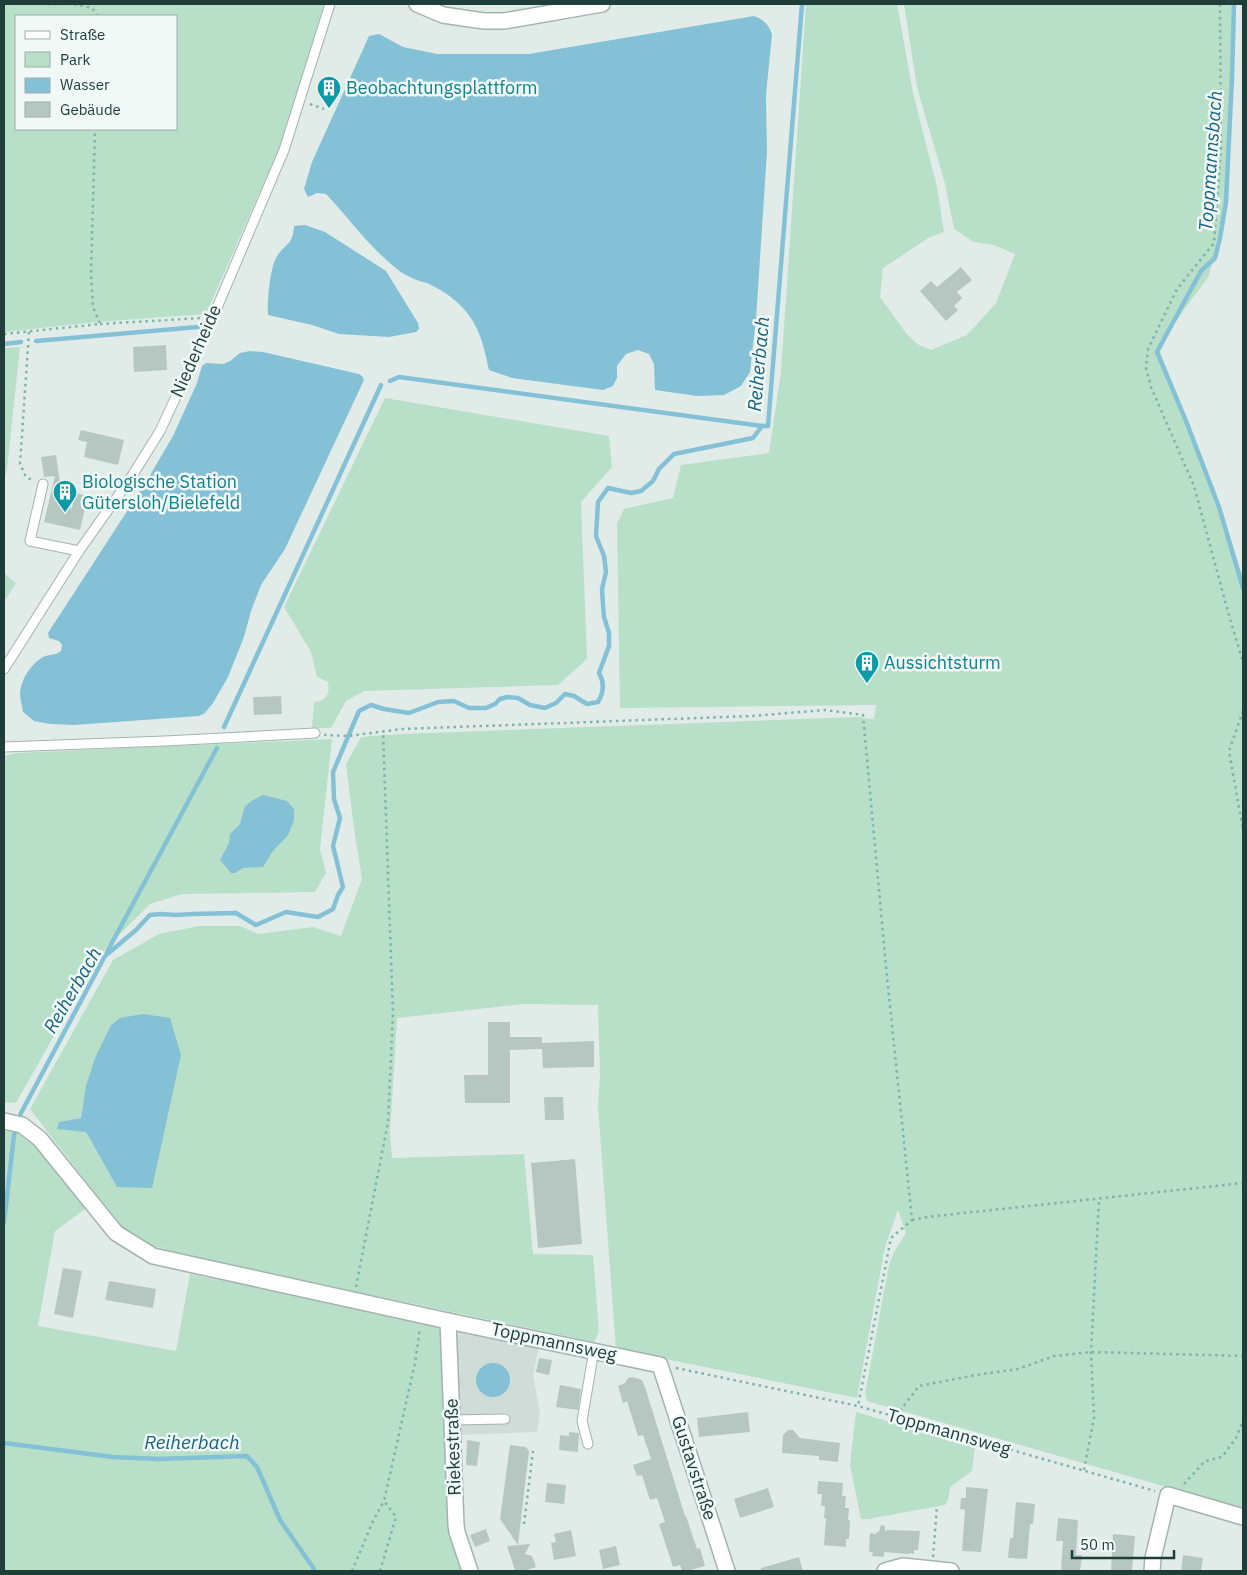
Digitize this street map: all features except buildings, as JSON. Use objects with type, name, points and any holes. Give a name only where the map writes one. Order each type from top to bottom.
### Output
[{"type":"street","points":[[418,4],[443,15],[484,21],[504,21],[602,4]]},
{"type":"street","name":"Toppmannsweg","points":[[5,1121],[22,1125],[40,1138],[116,1233],[153,1256],[448,1321],[660,1365]]},
{"type":"street","name":"Riekestraße","points":[[448,1321],[457,1532],[470,1571]]},
{"type":"street","name":"Gustavstraße","points":[[660,1365],[727,1571]]},
{"type":"street","points":[[1152,1571],[1153,1558],[1170,1496],[1243,1517]]},
{"type":"street","points":[[885,1571],[903,1566],[951,1571]]},
{"type":"lane","name":"Niederheide","points":[[4,669],[79,551],[132,476],[160,431],[212,317],[284,150],[330,4]]},
{"type":"lane","points":[[43,484],[30,542],[79,551]]},
{"type":"lane","points":[[4,747],[315,733]]},
{"type":"lane","points":[[588,1444],[582,1421],[594,1350]]},
{"type":"lane","points":[[452,1420],[505,1418]]},
{"type":"path","points":[[48,4],[73,4],[92,8],[97,15]]},
{"type":"path","points":[[1220,4],[1221,147],[1214,242],[1177,290],[1148,350],[1146,368],[1151,387],[1194,486],[1243,662]]},
{"type":"path","points":[[299,100],[324,109]]},
{"type":"path","points":[[95,130],[91,275],[93,307],[100,324]]},
{"type":"path","points":[[4,334],[100,324],[212,317]]},
{"type":"path","points":[[29,332],[20,464],[26,477],[43,484]]},
{"type":"path","points":[[315,733],[330,736],[348,736],[402,729],[752,716],[825,710],[863,715],[912,1220]]},
{"type":"path","points":[[1243,712],[1229,751],[1243,830]]},
{"type":"path","points":[[354,1300],[388,1122],[393,1014],[383,732]]},
{"type":"path","points":[[858,1406],[891,1238],[912,1220],[1243,1183]]},
{"type":"path","points":[[1084,1470],[1094,1418],[1091,1352],[1099,1199]]},
{"type":"path","points":[[352,1571],[373,1521],[384,1501],[415,1364],[421,1315]]},
{"type":"path","points":[[896,1417],[919,1386],[1018,1369],[1054,1356],[1091,1352],[1243,1356]]},
{"type":"path","name":"Toppmannsweg","points":[[660,1365],[858,1406],[1152,1490]]},
{"type":"path","points":[[1170,1496],[1205,1461],[1222,1457],[1236,1438],[1243,1421]]},
{"type":"path","points":[[524,1524],[533,1451]]},
{"type":"path","points":[[380,1571],[396,1517],[384,1501]]},
{"type":"path","points":[[932,1569],[938,1506]]},
{"type":"shaded area","points":[[461,1330],[539,1347],[533,1375],[540,1413],[537,1432],[458,1435],[454,1337]]},
{"type":"green space","points":[[4,4],[324,4],[282,142],[206,314],[96,322],[4,332]]},
{"type":"green space","points":[[806,4],[897,4],[913,93],[937,187],[944,232],[928,238],[883,268],[880,297],[906,333],[917,344],[931,350],[967,335],[996,303],[1015,254],[994,245],[974,242],[954,229],[945,184],[917,87],[904,4],[1233,4],[1228,193],[1209,276],[1161,341],[1160,352],[1199,449],[1243,577],[1243,1509],[867,1401],[865,1394],[889,1265],[894,1252],[906,1233],[898,1210],[885,1247],[857,1398],[616,1349],[598,1106],[600,1075],[598,1005],[524,1004],[397,1018],[390,1134],[392,1158],[524,1154],[533,1254],[593,1255],[599,1332],[594,1342],[154,1249],[167,1248],[152,1247],[120,1225],[30,1109],[113,960],[159,934],[199,926],[240,926],[258,934],[313,927],[341,936],[362,879],[346,764],[361,737],[856,717],[874,719],[876,705],[620,708],[617,524],[624,509],[673,498],[681,465],[769,453],[781,372]],"holes":[[[81,1118],[117,1187],[86,1132],[59,1122]]]},
{"type":"green space","points":[[20,347],[7,469],[4,480],[4,348]]},
{"type":"green space","points":[[385,398],[609,436],[612,467],[581,502],[587,659],[558,685],[364,691],[346,701],[331,728],[312,728],[314,702],[322,700],[327,696],[328,682],[317,677],[311,652],[284,607]]},
{"type":"green space","points":[[4,573],[16,583],[4,602]]},
{"type":"green space","points":[[332,739],[320,849],[326,873],[315,892],[182,894],[150,904],[100,954],[16,1103],[4,1102],[4,756],[16,753]]},
{"type":"green space","points":[[4,1131],[11,1131],[22,1135],[32,1143],[88,1207],[55,1231],[38,1326],[176,1351],[190,1274],[436,1325],[442,1332],[464,1571],[4,1571]]},
{"type":"green space","points":[[856,1412],[975,1447],[972,1471],[950,1487],[948,1500],[945,1505],[861,1519],[850,1465]]},
{"type":"water","points":[[754,16],[765,23],[772,34],[766,95],[767,152],[756,319],[750,372],[741,386],[724,395],[697,396],[655,390],[654,364],[649,354],[638,350],[626,354],[617,366],[617,378],[613,386],[603,390],[512,378],[489,370],[483,344],[474,322],[458,303],[428,283],[410,277],[393,266],[373,247],[326,194],[317,193],[308,197],[304,189],[312,162],[369,36],[379,34],[403,47],[437,54],[529,54]]},
{"type":"water","points":[[305,225],[325,232],[386,271],[418,323],[419,329],[416,332],[389,337],[339,334],[312,325],[268,315],[269,285],[272,268],[277,256],[291,240],[294,226]]},
{"type":"water","points":[[250,351],[263,352],[359,374],[364,380],[285,549],[261,585],[244,637],[228,677],[213,703],[205,713],[199,716],[74,725],[34,721],[23,712],[20,693],[25,677],[31,668],[43,657],[61,651],[62,645],[59,641],[49,638],[48,633],[146,482],[173,436],[197,383],[202,366],[206,363],[223,364],[240,353]]},
{"type":"water","points":[[263,795],[287,801],[294,809],[294,820],[288,835],[272,852],[263,867],[243,868],[235,873],[231,873],[220,860],[229,843],[230,834],[240,824],[245,806]]},
{"type":"water","points":[[143,1014],[170,1018],[181,1055],[152,1188],[117,1187],[86,1132],[57,1129],[59,1122],[81,1118],[86,1086],[95,1058],[111,1025],[120,1018]]},
{"type":"water","points":[[493,1363],[500,1364],[505,1368],[509,1373],[509,1387],[505,1392],[500,1396],[493,1397],[486,1396],[481,1392],[477,1387],[476,1380],[477,1373],[481,1368],[486,1364]]},
{"type":"waterway","name":"Reiherbach","points":[[4,1222],[14,1135],[21,1113],[105,956],[136,930],[150,915],[236,913],[256,925],[286,912],[318,917],[333,909],[343,887],[333,846],[340,818],[334,799],[333,772],[359,711],[371,705],[409,713],[438,702],[454,701],[469,708],[486,708],[507,697],[518,698],[530,705],[545,708],[556,703],[565,694],[574,696],[587,704],[598,702],[603,688],[599,673],[609,646],[609,633],[604,617],[602,589],[606,572],[604,556],[596,536],[598,502],[608,488],[631,493],[641,491],[653,481],[659,469],[674,454],[753,438],[762,426],[768,426],[802,4]]},
{"type":"waterway","name":"Toppmannsbach","points":[[1234,4],[1226,202],[1220,238],[1215,258],[1201,271],[1157,352],[1219,507],[1243,588]]},
{"type":"waterway","points":[[36,341],[198,327]]},
{"type":"waterway","points":[[4,344],[21,342]]},
{"type":"waterway","points":[[390,381],[399,377],[762,426]]},
{"type":"waterway","points":[[224,727],[381,385]]},
{"type":"waterway","points":[[107,952],[217,748]]},
{"type":"waterway","name":"Reiherbach","points":[[4,1443],[113,1457],[159,1459],[247,1456],[257,1467],[280,1520],[314,1569],[313,1571]]},
{"type":"place","name":"Beobachtungsplattform","points":[[329,109]]},
{"type":"place","name":"Biologische Station Gütersloh/Bielefeld","points":[[65,513]]},
{"type":"place","name":"Aussichtsturm","points":[[867,684]]}]
